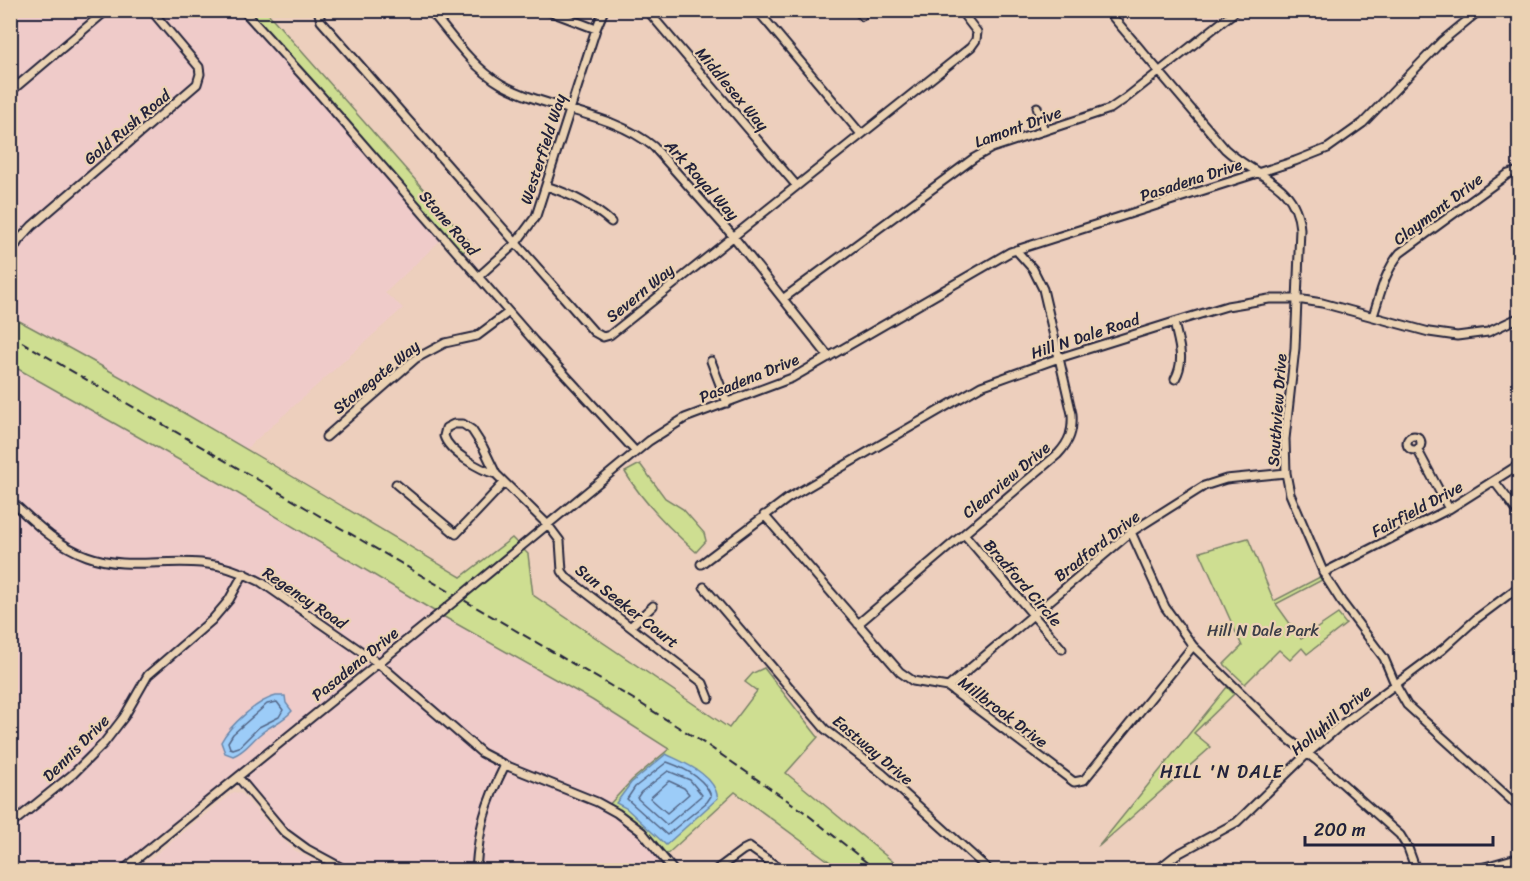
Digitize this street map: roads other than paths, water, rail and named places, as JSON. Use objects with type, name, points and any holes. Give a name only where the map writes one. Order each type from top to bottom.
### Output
[{"type":"street","points":[[10,92],[107,10]]},
{"type":"street","name":"Gold Rush Road","points":[[10,255],[32,226],[197,84],[200,74],[199,67],[151,10]]},
{"type":"street","name":"Stone Road","points":[[243,10],[509,312],[636,452]]},
{"type":"street","name":"Severn Way","points":[[318,10],[321,21],[594,332],[603,337],[610,335],[974,44],[977,32],[960,10]]},
{"type":"street","name":"Ark Royal Way","points":[[430,10],[469,56],[493,79],[521,93],[617,124],[643,137],[665,157],[733,236],[829,357]]},
{"type":"street","points":[[546,10],[596,29]]},
{"type":"street","name":"Westerfield Way","points":[[478,277],[516,243],[533,222],[604,10]]},
{"type":"street","name":"Middlesex Way","points":[[647,10],[796,185]]},
{"type":"street","points":[[757,10],[861,134]]},
{"type":"street","name":"Southview Drive","points":[[1107,10],[1226,149],[1282,189],[1296,208],[1300,229],[1298,299],[1285,439],[1286,473],[1292,501],[1323,573],[1384,658],[1395,684],[1413,712],[1520,808]]},
{"type":"street","name":"Lamont Drive","points":[[784,298],[974,158],[992,148],[1110,109],[1237,10]]},
{"type":"street","name":"Pasadena Drive","points":[[123,870],[636,452],[677,423],[792,378],[986,265],[1016,250],[1318,153],[1350,134],[1379,109],[1444,40],[1480,10]]},
{"type":"street","points":[[1037,107],[1044,130]]},
{"type":"street","name":"Claymont Drive","points":[[1373,316],[1389,269],[1400,253],[1508,174],[1515,172],[1520,174]]},
{"type":"street","points":[[546,186],[583,201],[611,222]]},
{"type":"street","name":"Clearview Drive","points":[[858,624],[1058,454],[1069,441],[1073,425],[1072,414],[1044,290],[1033,269],[1016,250]]},
{"type":"street","name":"Hill N Dale Road","points":[[701,564],[764,515],[805,488],[981,386],[1059,358],[1174,322],[1269,298],[1322,303],[1429,332],[1457,336],[1488,332],[1520,317]]},
{"type":"street","name":"Stonegate Way","points":[[326,437],[422,354],[445,344],[477,336],[509,312]]},
{"type":"street","points":[[1174,322],[1181,360],[1175,379]]},
{"type":"street","points":[[711,361],[727,403]]},
{"type":"street","points":[[496,474],[483,471],[450,447],[444,436],[446,428],[454,424],[463,424],[471,430],[483,447],[496,474],[548,525]]},
{"type":"street","points":[[1417,449],[1449,509]]},
{"type":"street","name":"Fairfield Drive","points":[[1323,573],[1449,509],[1520,464]]},
{"type":"street","name":"Bradford Drive","points":[[948,687],[1131,532],[1204,486],[1227,479],[1286,473]]},
{"type":"street","points":[[1494,481],[1520,515]]},
{"type":"street","points":[[396,484],[456,534],[504,483]]},
{"type":"street","name":"Regency Road","points":[[10,500],[49,535],[86,556],[132,565],[190,562],[213,564],[244,573],[269,587],[378,663],[482,753],[505,765],[597,802],[617,813],[642,832],[674,870]]},
{"type":"street","name":"Millbrook Drive","points":[[764,515],[907,678],[923,684],[948,687],[1070,781],[1084,780],[1193,646]]},
{"type":"street","name":"Sun Seeker Court","points":[[548,525],[560,541],[562,571],[567,578],[703,683],[710,698]]},
{"type":"street","points":[[1131,532],[1165,607],[1193,646],[1287,738],[1400,835],[1408,848],[1416,870]]},
{"type":"street","name":"Bradford Circle","points":[[964,534],[1062,649]]},
{"type":"street","name":"Dennis Drive","points":[[10,825],[73,774],[104,743],[124,717],[148,675],[212,620],[229,600],[244,573]]},
{"type":"street","name":"Hollyhill Drive","points":[[1157,870],[1176,855],[1237,822],[1307,754],[1348,719],[1443,649],[1476,619],[1520,586]]},
{"type":"street","name":"Eastway Drive","points":[[704,587],[825,729],[883,774],[988,870]]},
{"type":"street","points":[[632,626],[653,606]]},
{"type":"street","points":[[476,870],[479,831],[485,809],[505,765]]},
{"type":"street","points":[[238,777],[289,836],[307,849],[346,870]]},
{"type":"street","points":[[716,870],[750,847],[782,870]]},
{"type":"street","points":[[1474,870],[1520,857]]},
{"type":"water","points":[[276,696],[285,696],[286,703],[292,711],[260,734],[238,754],[233,756],[225,753],[221,742],[231,728],[261,702]]},
{"type":"water","points":[[666,754],[705,776],[711,782],[718,798],[666,845],[626,808],[616,803],[631,783]]},
{"type":"railway","points":[[10,335],[635,700],[707,745],[803,811],[876,870]]},
{"type":"district","name":"HILL 'N DALE","points":[[1222,772]]},
{"type":"park label","name":"Hill N Dale Park","points":[[1263,630]]}]
